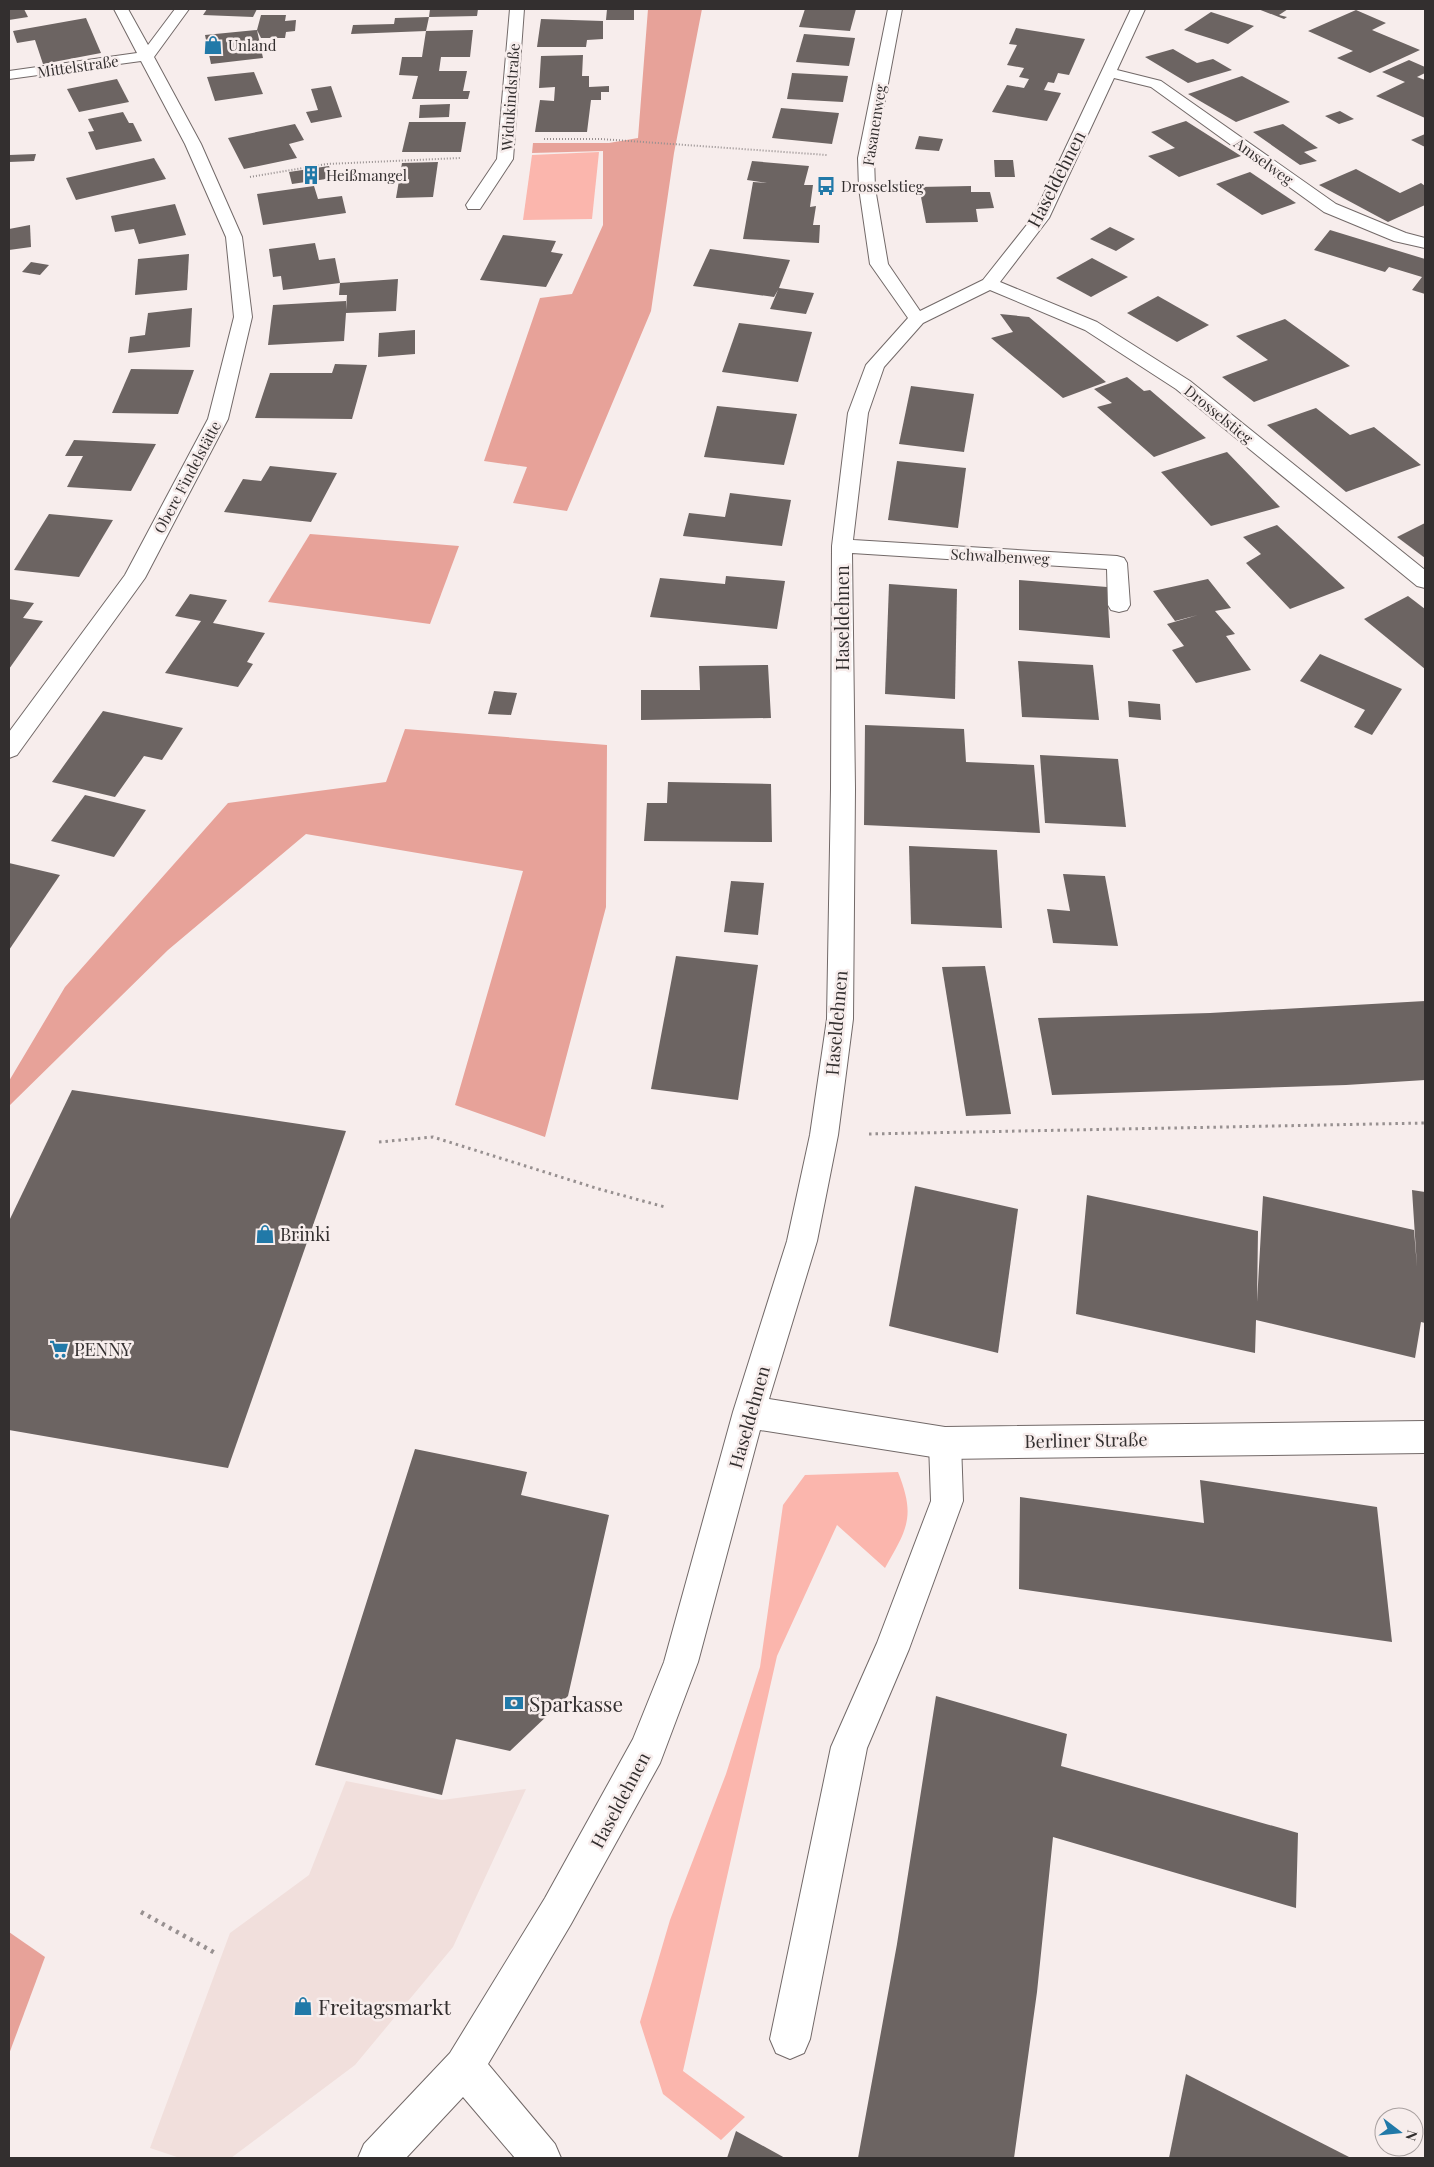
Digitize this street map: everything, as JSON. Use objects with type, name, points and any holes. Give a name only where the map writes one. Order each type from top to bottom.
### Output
[{"type":"street","name":"Obere Findelstätte","points":[[9,749],[134,578],[218,419],[243,317],[234,237],[193,144],[121,9]]},
{"type":"street","points":[[147,56],[182,9]]},
{"type":"street","name":"Widukindstraße","points":[[474,205],[505,156],[517,9]]},
{"type":"street","name":"Fasanenweg","points":[[895,9],[866,158],[867,188],[879,264],[917,320]]},
{"type":"street","name":"Haseldehnen","points":[[378,2158],[464,2066],[558,1911],[647,1750],[680,1662],[749,1412],[802,1241],[824,1135],[840,1019],[843,789],[842,546],[858,412],[875,365],[917,320],[989,284],[1041,218],[1138,9]]},
{"type":"street","name":"Mittelstraße","points":[[9,76],[147,56]]},
{"type":"street","name":"Amselweg","points":[[1108,72],[1156,84],[1330,208],[1400,237],[1425,243]]},
{"type":"street","name":"Drosselstieg","points":[[989,284],[1092,326],[1183,385],[1425,581]]},
{"type":"street","name":"Schwalbenweg","points":[[842,546],[1117,563],[1119,605]]},
{"type":"street","name":"Berliner Straße","points":[[749,1412],[945,1443],[1425,1437]]},
{"type":"street","points":[[790,2040],[848,1747],[892,1649],[946,1501],[945,1443]]},
{"type":"street","points":[[464,2066],[541,2158]]},
{"type":"path","points":[[506,139],[601,139],[866,158]]},
{"type":"path","points":[[210,184],[327,164],[505,156]]},
{"type":"path","points":[[824,1135],[1425,1123]]},
{"type":"path","points":[[379,1142],[433,1137],[599,1190],[666,1207]]},
{"type":"path","points":[[141,1912],[184,1934],[217,1954]]},
{"type":"shaded area","points":[[648,9],[702,9],[674,153],[651,311],[567,511],[513,503],[527,467],[484,461],[540,298],[572,294],[603,225],[603,151],[532,153],[533,143],[609,143],[638,138]]},
{"type":"shaded area","points":[[599,152],[592,219],[523,220],[532,155]]},
{"type":"shaded area","points":[[310,534],[459,546],[430,624],[268,602]]},
{"type":"shaded area","points":[[405,729],[607,745],[606,907],[545,1137],[455,1105],[523,871],[306,834],[168,950],[9,1106],[9,1081],[65,987],[228,803],[386,782]]},
{"type":"shaded area","points":[[898,1472],[904,1487],[908,1512],[904,1532],[885,1568],[837,1525],[777,1656],[683,2071],[745,2117],[721,2140],[663,2094],[640,2022],[670,1920],[726,1774],[760,1667],[783,1505],[805,1475]]},
{"type":"shaded area","name":"Freitagsmarkt","points":[[346,1781],[442,1800],[526,1789],[453,1947],[355,2065],[231,2158],[180,2158],[150,2148],[230,1933],[309,1875]]},
{"type":"shaded area","points":[[9,1932],[45,1957],[9,2054]]},
{"type":"building","points":[[9,9],[24,9],[28,17],[9,20]]},
{"type":"building","points":[[207,9],[257,9],[253,17],[203,15]]},
{"type":"building","points":[[430,9],[478,9],[477,16],[429,17]]},
{"type":"building","points":[[607,9],[634,9],[634,20],[606,20]]},
{"type":"building","points":[[805,9],[856,9],[850,31],[799,27]]},
{"type":"building","points":[[1258,9],[1288,9],[1279,15],[1287,17],[1284,19]]},
{"type":"building","points":[[1356,10],[1386,23],[1372,30],[1420,50],[1370,73],[1337,58],[1353,51],[1308,31]]},
{"type":"building","points":[[1211,12],[1254,26],[1228,44],[1184,30]]},
{"type":"building","points":[[261,15],[286,15],[285,21],[296,20],[295,31],[286,32],[285,38],[261,38],[257,30]]},
{"type":"building","points":[[429,17],[426,31],[351,34],[353,25],[394,24],[395,18]]},
{"type":"building","points":[[86,18],[101,53],[43,64],[35,40],[17,43],[13,31]]},
{"type":"building","points":[[541,19],[603,21],[603,39],[587,40],[586,47],[537,47]]},
{"type":"building","points":[[1016,28],[1085,39],[1069,75],[1058,73],[1054,83],[1048,82],[1044,90],[1061,93],[1047,121],[992,112],[1007,85],[1024,88],[1029,79],[1019,77],[1024,68],[1007,65],[1017,45],[1009,44]]},
{"type":"building","points":[[257,30],[263,58],[211,64],[205,35]]},
{"type":"building","points":[[473,30],[470,57],[441,57],[439,71],[467,71],[463,91],[470,91],[468,99],[412,99],[418,76],[399,75],[402,57],[422,57],[426,31]]},
{"type":"building","points":[[804,34],[855,38],[849,66],[796,62]]},
{"type":"building","points":[[1173,49],[1197,63],[1213,59],[1232,70],[1188,83],[1145,57]]},
{"type":"building","points":[[583,55],[582,76],[589,76],[589,87],[609,86],[609,92],[601,92],[601,100],[591,100],[587,132],[535,132],[540,100],[554,101],[555,87],[539,88],[541,56]]},
{"type":"building","points":[[1409,60],[1425,67],[1425,73],[1417,77],[1425,80],[1425,118],[1376,96],[1405,82],[1382,72]]},
{"type":"building","points":[[254,72],[263,94],[215,101],[207,77]]},
{"type":"building","points":[[792,73],[848,76],[843,102],[787,99]]},
{"type":"building","points":[[1242,76],[1290,102],[1236,122],[1188,94]]},
{"type":"building","points":[[117,79],[129,102],[79,112],[67,89]]},
{"type":"building","points":[[331,86],[342,117],[311,123],[306,112],[318,110],[311,89]]},
{"type":"building","points":[[450,104],[449,117],[419,118],[420,105]]},
{"type":"building","points":[[781,108],[839,113],[832,144],[772,138]]},
{"type":"building","points":[[1340,111],[1354,119],[1339,124],[1325,116]]},
{"type":"building","points":[[123,112],[129,123],[133,123],[142,141],[96,150],[88,132],[94,131],[88,119]]},
{"type":"building","points":[[1186,121],[1241,156],[1179,177],[1148,156],[1175,148],[1151,132]]},
{"type":"building","points":[[409,122],[466,122],[461,152],[402,152]]},
{"type":"building","points":[[295,124],[304,140],[289,144],[297,158],[244,169],[228,138]]},
{"type":"building","points":[[1283,124],[1318,148],[1304,152],[1317,161],[1300,165],[1253,132]]},
{"type":"building","points":[[1425,134],[1425,147],[1411,140]]},
{"type":"building","points":[[919,136],[943,139],[939,151],[915,149]]},
{"type":"building","points":[[36,154],[34,161],[9,162],[9,155]]},
{"type":"building","points":[[154,158],[166,179],[76,200],[66,178]]},
{"type":"building","points":[[994,160],[1013,160],[1015,177],[995,177]]},
{"type":"building","points":[[752,161],[809,166],[804,185],[813,185],[810,207],[816,206],[813,225],[820,225],[819,243],[743,239],[753,182],[767,183],[747,180]]},
{"type":"building","points":[[438,162],[433,197],[396,198],[402,163]]},
{"type":"building","name":"Heißmangel","points":[[329,166],[333,178],[292,184],[289,172]]},
{"type":"building","points":[[1356,169],[1400,193],[1421,183],[1425,186],[1425,205],[1388,222],[1319,185]]},
{"type":"building","points":[[1250,172],[1296,203],[1262,215],[1216,184]]},
{"type":"building","points":[[314,186],[318,199],[342,196],[346,213],[263,225],[257,194]]},
{"type":"building","points":[[971,186],[971,192],[990,192],[994,208],[976,209],[978,222],[926,223],[919,187]]},
{"type":"building","points":[[175,204],[186,235],[139,244],[134,229],[115,232],[111,216]]},
{"type":"building","points":[[30,225],[31,247],[9,250],[9,229]]},
{"type":"building","points":[[1110,227],[1135,239],[1116,251],[1090,239]]},
{"type":"building","points":[[1330,230],[1425,259],[1425,294],[1412,290],[1422,277],[1389,267],[1385,272],[1314,250]]},
{"type":"building","points":[[503,235],[556,241],[551,252],[563,254],[546,287],[480,280]]},
{"type":"building","points":[[315,243],[319,260],[335,258],[340,283],[283,290],[281,276],[273,277],[269,249]]},
{"type":"building","points":[[710,249],[790,260],[779,288],[814,293],[806,314],[770,309],[778,290],[774,297],[693,286]]},
{"type":"building","points":[[189,254],[187,290],[135,295],[138,259]]},
{"type":"building","points":[[1092,258],[1128,277],[1091,297],[1056,278]]},
{"type":"building","points":[[31,262],[49,265],[40,275],[22,272]]},
{"type":"building","points":[[398,279],[396,311],[346,313],[344,341],[268,345],[273,305],[346,301],[346,310],[347,295],[339,295],[340,283]]},
{"type":"building","points":[[1158,296],[1209,325],[1177,342],[1127,313]]},
{"type":"building","points":[[192,308],[190,347],[128,353],[130,337],[145,335],[148,313]]},
{"type":"building","points":[[1000,314],[1029,317],[1106,382],[1063,398],[991,338],[1013,332]]},
{"type":"building","points":[[1285,319],[1350,366],[1254,402],[1222,377],[1268,360],[1236,336]]},
{"type":"building","points":[[739,323],[812,332],[798,382],[722,372]]},
{"type":"building","points":[[415,330],[415,354],[378,357],[379,333]]},
{"type":"building","points":[[335,364],[367,365],[352,419],[255,418],[270,373],[332,373]]},
{"type":"building","points":[[131,369],[194,370],[178,414],[112,413]]},
{"type":"building","points":[[1127,377],[1144,391],[1150,390],[1206,438],[1154,457],[1097,407],[1112,403],[1094,389]]},
{"type":"building","points":[[911,386],[974,394],[964,452],[899,444]]},
{"type":"building","points":[[717,406],[797,414],[784,465],[704,457]]},
{"type":"building","points":[[1316,408],[1350,435],[1374,427],[1421,465],[1346,492],[1267,425]]},
{"type":"building","points":[[74,440],[156,444],[131,491],[67,487],[83,456],[65,456]]},
{"type":"building","points":[[1227,452],[1280,507],[1211,526],[1161,472]]},
{"type":"building","points":[[897,461],[966,468],[958,528],[888,520]]},
{"type":"building","points":[[270,466],[337,473],[311,522],[224,512],[243,479],[261,481]]},
{"type":"building","points":[[730,493],[791,500],[782,546],[683,536],[689,513],[725,517]]},
{"type":"building","points":[[49,514],[113,520],[79,577],[14,570]]},
{"type":"building","points":[[1425,523],[1425,558],[1397,537]]},
{"type":"building","points":[[1277,525],[1345,588],[1290,609],[1246,563],[1261,554],[1243,537]]},
{"type":"building","points":[[726,576],[785,581],[777,629],[650,617],[660,578],[725,584]]},
{"type":"building","points":[[1208,579],[1231,608],[1215,611],[1235,634],[1226,636],[1251,670],[1196,683],[1172,650],[1184,646],[1167,624],[1198,615],[1175,621],[1153,591]]},
{"type":"building","points":[[1019,580],[1107,587],[1110,638],[1019,630]]},
{"type":"building","points":[[889,584],[957,589],[955,699],[885,694]]},
{"type":"building","points":[[190,594],[227,600],[213,623],[265,633],[247,662],[253,664],[238,687],[165,673],[201,621],[175,616]]},
{"type":"building","points":[[1408,596],[1425,609],[1425,669],[1364,619]]},
{"type":"building","points":[[9,599],[34,603],[23,618],[43,621],[9,669]]},
{"type":"building","points":[[1320,654],[1402,689],[1372,735],[1354,727],[1365,710],[1300,681]]},
{"type":"building","points":[[1018,661],[1093,665],[1099,720],[1022,717]]},
{"type":"building","points":[[768,665],[771,718],[641,720],[641,690],[700,690],[699,666]]},
{"type":"building","points":[[494,691],[517,693],[511,715],[488,714]]},
{"type":"building","points":[[1128,701],[1160,704],[1161,720],[1129,717]]},
{"type":"building","points":[[103,711],[183,728],[162,760],[144,756],[115,797],[52,782]]},
{"type":"building","points":[[865,725],[964,729],[966,762],[1034,765],[1040,833],[864,825]]},
{"type":"building","points":[[1040,755],[1118,759],[1126,827],[1045,823]]},
{"type":"building","points":[[668,782],[771,784],[772,842],[644,841],[647,803],[667,803]]},
{"type":"building","points":[[85,795],[146,810],[114,857],[51,841]]},
{"type":"building","points":[[909,846],[997,850],[1002,928],[911,924]]},
{"type":"building","points":[[9,863],[60,875],[9,950]]},
{"type":"building","points":[[1063,874],[1105,876],[1118,946],[1053,943],[1047,909],[1070,911]]},
{"type":"building","points":[[731,881],[764,883],[758,935],[724,932]]},
{"type":"building","points":[[676,956],[758,965],[738,1100],[651,1089]]},
{"type":"building","points":[[985,966],[1011,1114],[966,1116],[942,967]]},
{"type":"building","points":[[1425,1001],[1425,1080],[1346,1085],[1052,1095],[1038,1018],[1210,1013]]},
{"type":"building","points":[[72,1090],[346,1131],[228,1468],[9,1430],[9,1221]]},
{"type":"building","points":[[915,1186],[1018,1209],[998,1353],[889,1326]]},
{"type":"building","points":[[1412,1190],[1425,1192],[1425,1323],[1421,1322],[1415,1358],[1256,1320],[1255,1353],[1076,1314],[1087,1195],[1258,1231],[1257,1302],[1263,1196],[1414,1230],[1417,1267]]},
{"type":"building","points":[[415,1449],[527,1472],[521,1495],[609,1515],[568,1696],[510,1751],[456,1739],[442,1795],[315,1765]]},
{"type":"building","points":[[1200,1480],[1377,1507],[1392,1642],[1019,1589],[1020,1497],[1204,1523]]},
{"type":"building","points":[[936,1696],[1067,1734],[1061,1766],[1298,1833],[1296,1908],[1053,1837],[1037,1992],[1014,2158],[858,2158],[897,1944]]},
{"type":"building","points":[[1186,2074],[1351,2158],[1169,2158]]},
{"type":"building","points":[[736,2131],[785,2158],[727,2158]]},
{"type":"place","name":"Unland","points":[[213,45]]},
{"type":"place","name":"Heißmangel","points":[[311,175]]},
{"type":"place","name":"Drosselstieg","points":[[826,186]]},
{"type":"place","name":"Brinki","points":[[265,1234]]},
{"type":"place","name":"PENNY","points":[[59,1349]]},
{"type":"place","name":"Sparkasse","points":[[514,1703]]},
{"type":"place","name":"Freitagsmarkt","points":[[303,2006]]}]
